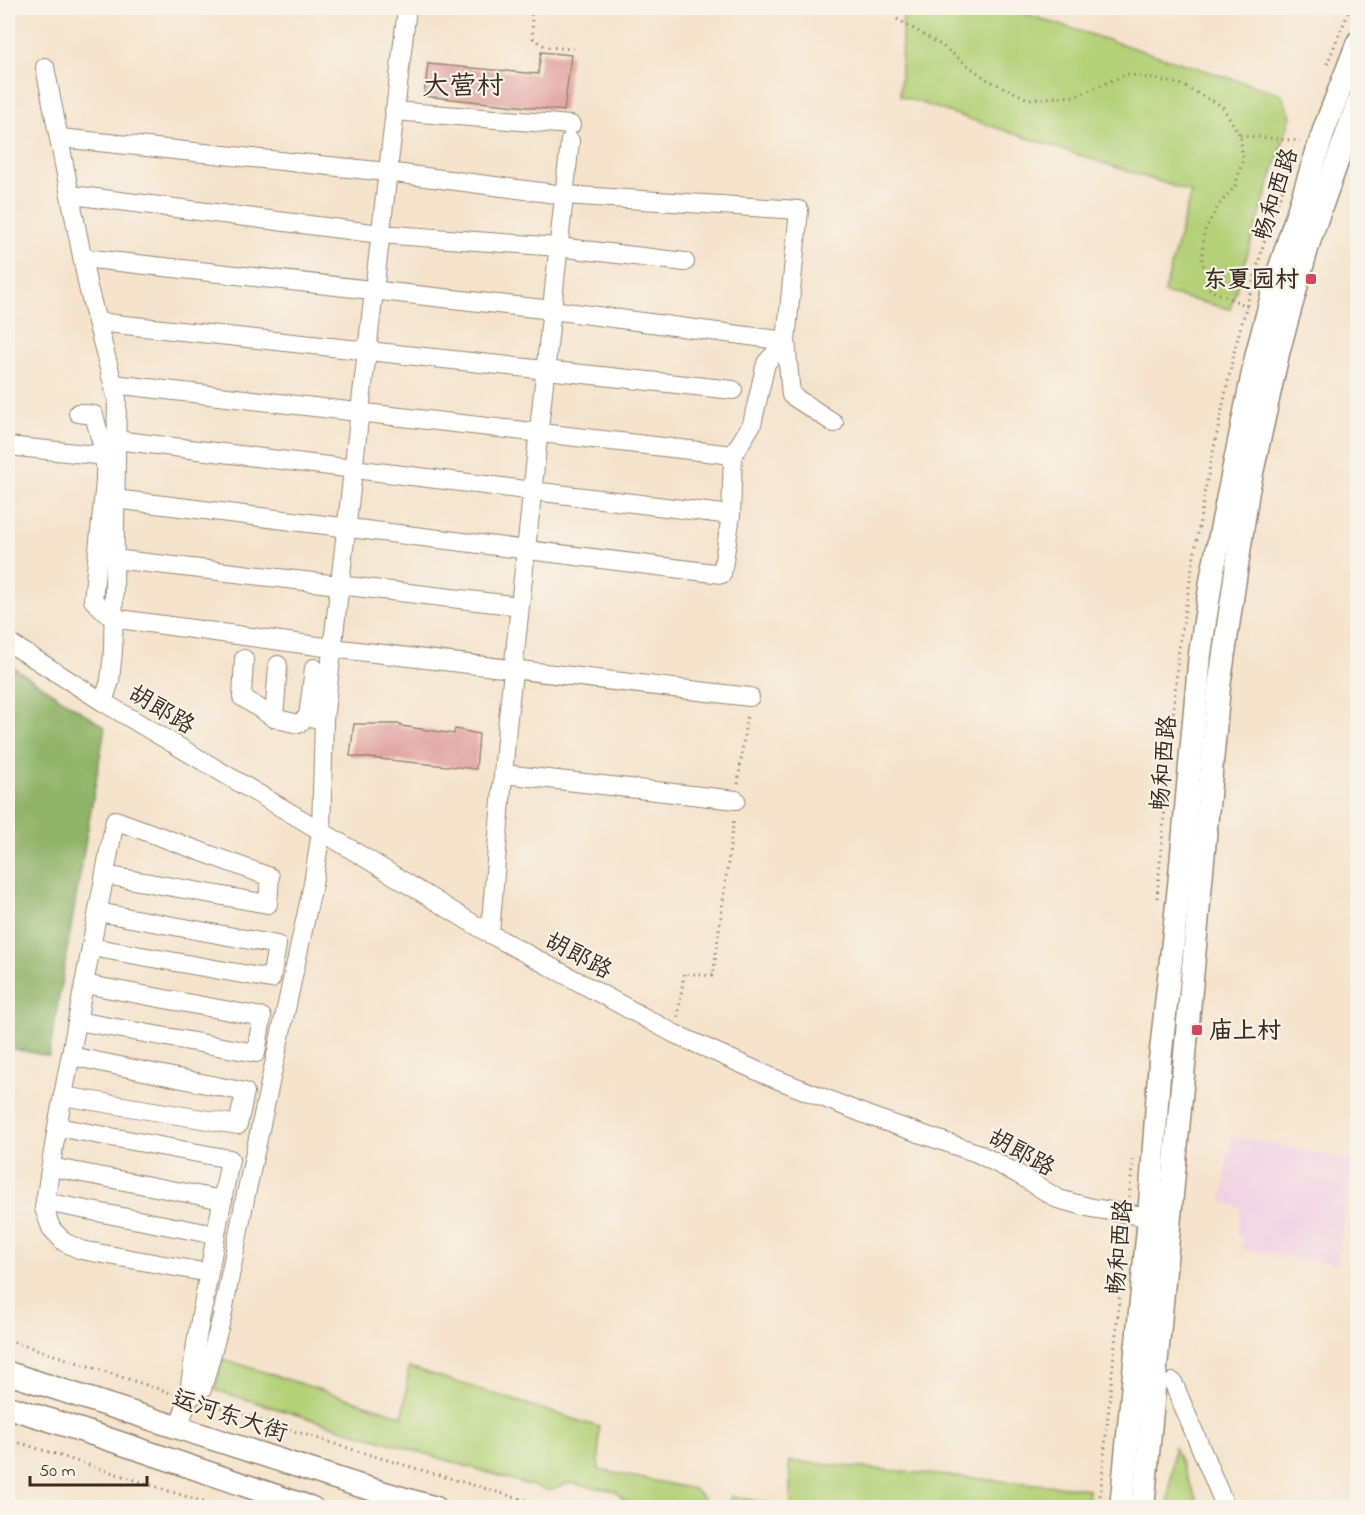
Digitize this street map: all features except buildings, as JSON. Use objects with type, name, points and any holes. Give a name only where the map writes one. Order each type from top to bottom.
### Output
[{"type":"main road","name":"畅和西路","points":[[1143,1508],[1159,1219],[1160,1060],[1179,886],[1200,654],[1212,575],[1257,353],[1277,277],[1324,127],[1350,82],[1358,42]]},
{"type":"main road","name":"畅和西路","points":[[1120,1508],[1159,1219],[1219,687],[1248,491],[1279,350],[1310,238],[1358,103]]},
{"type":"main road","name":"运河东大街","points":[[8,1373],[357,1485],[436,1508]]},
{"type":"main road","points":[[8,1407],[93,1433],[312,1508]]},
{"type":"street","points":[[316,718],[332,648],[407,8]]},
{"type":"street","points":[[45,67],[83,258],[117,399],[113,651],[110,681],[104,702]]},
{"type":"street","points":[[394,111],[570,133],[520,606],[490,934]]},
{"type":"street","points":[[60,138],[387,172],[564,195],[799,210],[786,341],[790,395],[834,423]]},
{"type":"street","points":[[72,195],[380,234],[558,247],[685,262]]},
{"type":"street","points":[[83,258],[552,310],[786,341]]},
{"type":"street","points":[[97,322],[733,390]]},
{"type":"street","points":[[116,499],[722,574],[731,514],[733,455],[752,424],[766,363],[786,341]]},
{"type":"street","points":[[113,384],[733,455]]},
{"type":"street","points":[[78,413],[94,415],[105,456],[105,482],[93,600],[112,618],[332,648],[750,697]]},
{"type":"street","points":[[116,440],[731,514]]},
{"type":"street","points":[[8,446],[105,456]]},
{"type":"street","points":[[114,559],[520,606]]},
{"type":"street","name":"胡郎路","points":[[8,642],[490,934],[675,1034],[771,1077],[977,1153],[1018,1174],[1058,1199],[1092,1208],[1159,1219]]},
{"type":"street","points":[[244,659],[242,697],[274,718],[298,724],[316,718]]},
{"type":"street","points":[[274,718],[278,665]]},
{"type":"street","points":[[188,1399],[202,1389],[222,1317],[246,1194],[313,884],[321,831],[314,668]]},
{"type":"street","points":[[504,774],[736,800]]},
{"type":"street","points":[[105,875],[268,904],[270,877],[115,820],[57,1126],[44,1208],[51,1228],[63,1242],[81,1250],[209,1274]]},
{"type":"street","points":[[91,947],[271,979],[277,945],[98,912]]},
{"type":"street","points":[[77,1021],[256,1053],[262,1017],[84,984]]},
{"type":"street","points":[[63,1096],[238,1125],[245,1092],[71,1056]]},
{"type":"street","points":[[57,1126],[230,1159],[188,1399],[179,1426]]},
{"type":"street","points":[[51,1167],[223,1200]]},
{"type":"street","points":[[45,1202],[216,1235]]},
{"type":"street","points":[[1173,1382],[1226,1508]]},
{"type":"path","points":[[531,8],[533,38],[546,47],[577,50]]},
{"type":"path","points":[[897,19],[941,45],[986,79],[1028,99],[1076,96],[1127,74],[1180,84],[1222,106],[1239,135],[1243,159],[1235,186],[1218,206],[1204,232],[1202,260],[1210,290],[1247,306]]},
{"type":"path","points":[[1239,135],[1300,141]]},
{"type":"path","points":[[675,1034],[684,973],[713,976],[750,697]]},
{"type":"path","name":"运河东大街","points":[[8,1340],[188,1399],[552,1508]]},
{"type":"path","points":[[8,1439],[222,1508]]},
{"type":"shaded area","points":[[1231,1136],[1353,1160],[1337,1265],[1241,1249],[1243,1237],[1237,1236],[1241,1207],[1222,1202]]},
{"type":"green space","points":[[903,8],[1006,8],[1281,94],[1291,116],[1230,309],[1164,293],[1191,192],[900,96]]},
{"type":"green space","points":[[8,664],[105,727],[49,1056],[8,1048]]},
{"type":"green space","points":[[223,1359],[403,1416],[409,1367],[599,1427],[599,1470],[694,1489],[707,1502],[729,1505],[731,1496],[786,1507],[631,1507],[615,1491],[570,1483],[549,1491],[215,1390]]},
{"type":"green space","points":[[1174,1447],[1200,1507],[1168,1507]]},
{"type":"green space","points":[[789,1461],[1089,1489],[1088,1507],[791,1507]]},
{"type":"place","name":"东夏园村","points":[[1311,279]]},
{"type":"place","name":"庙上村","points":[[1197,1030]]},
{"type":"district","name":"大营村","points":[[463,85]]}]
